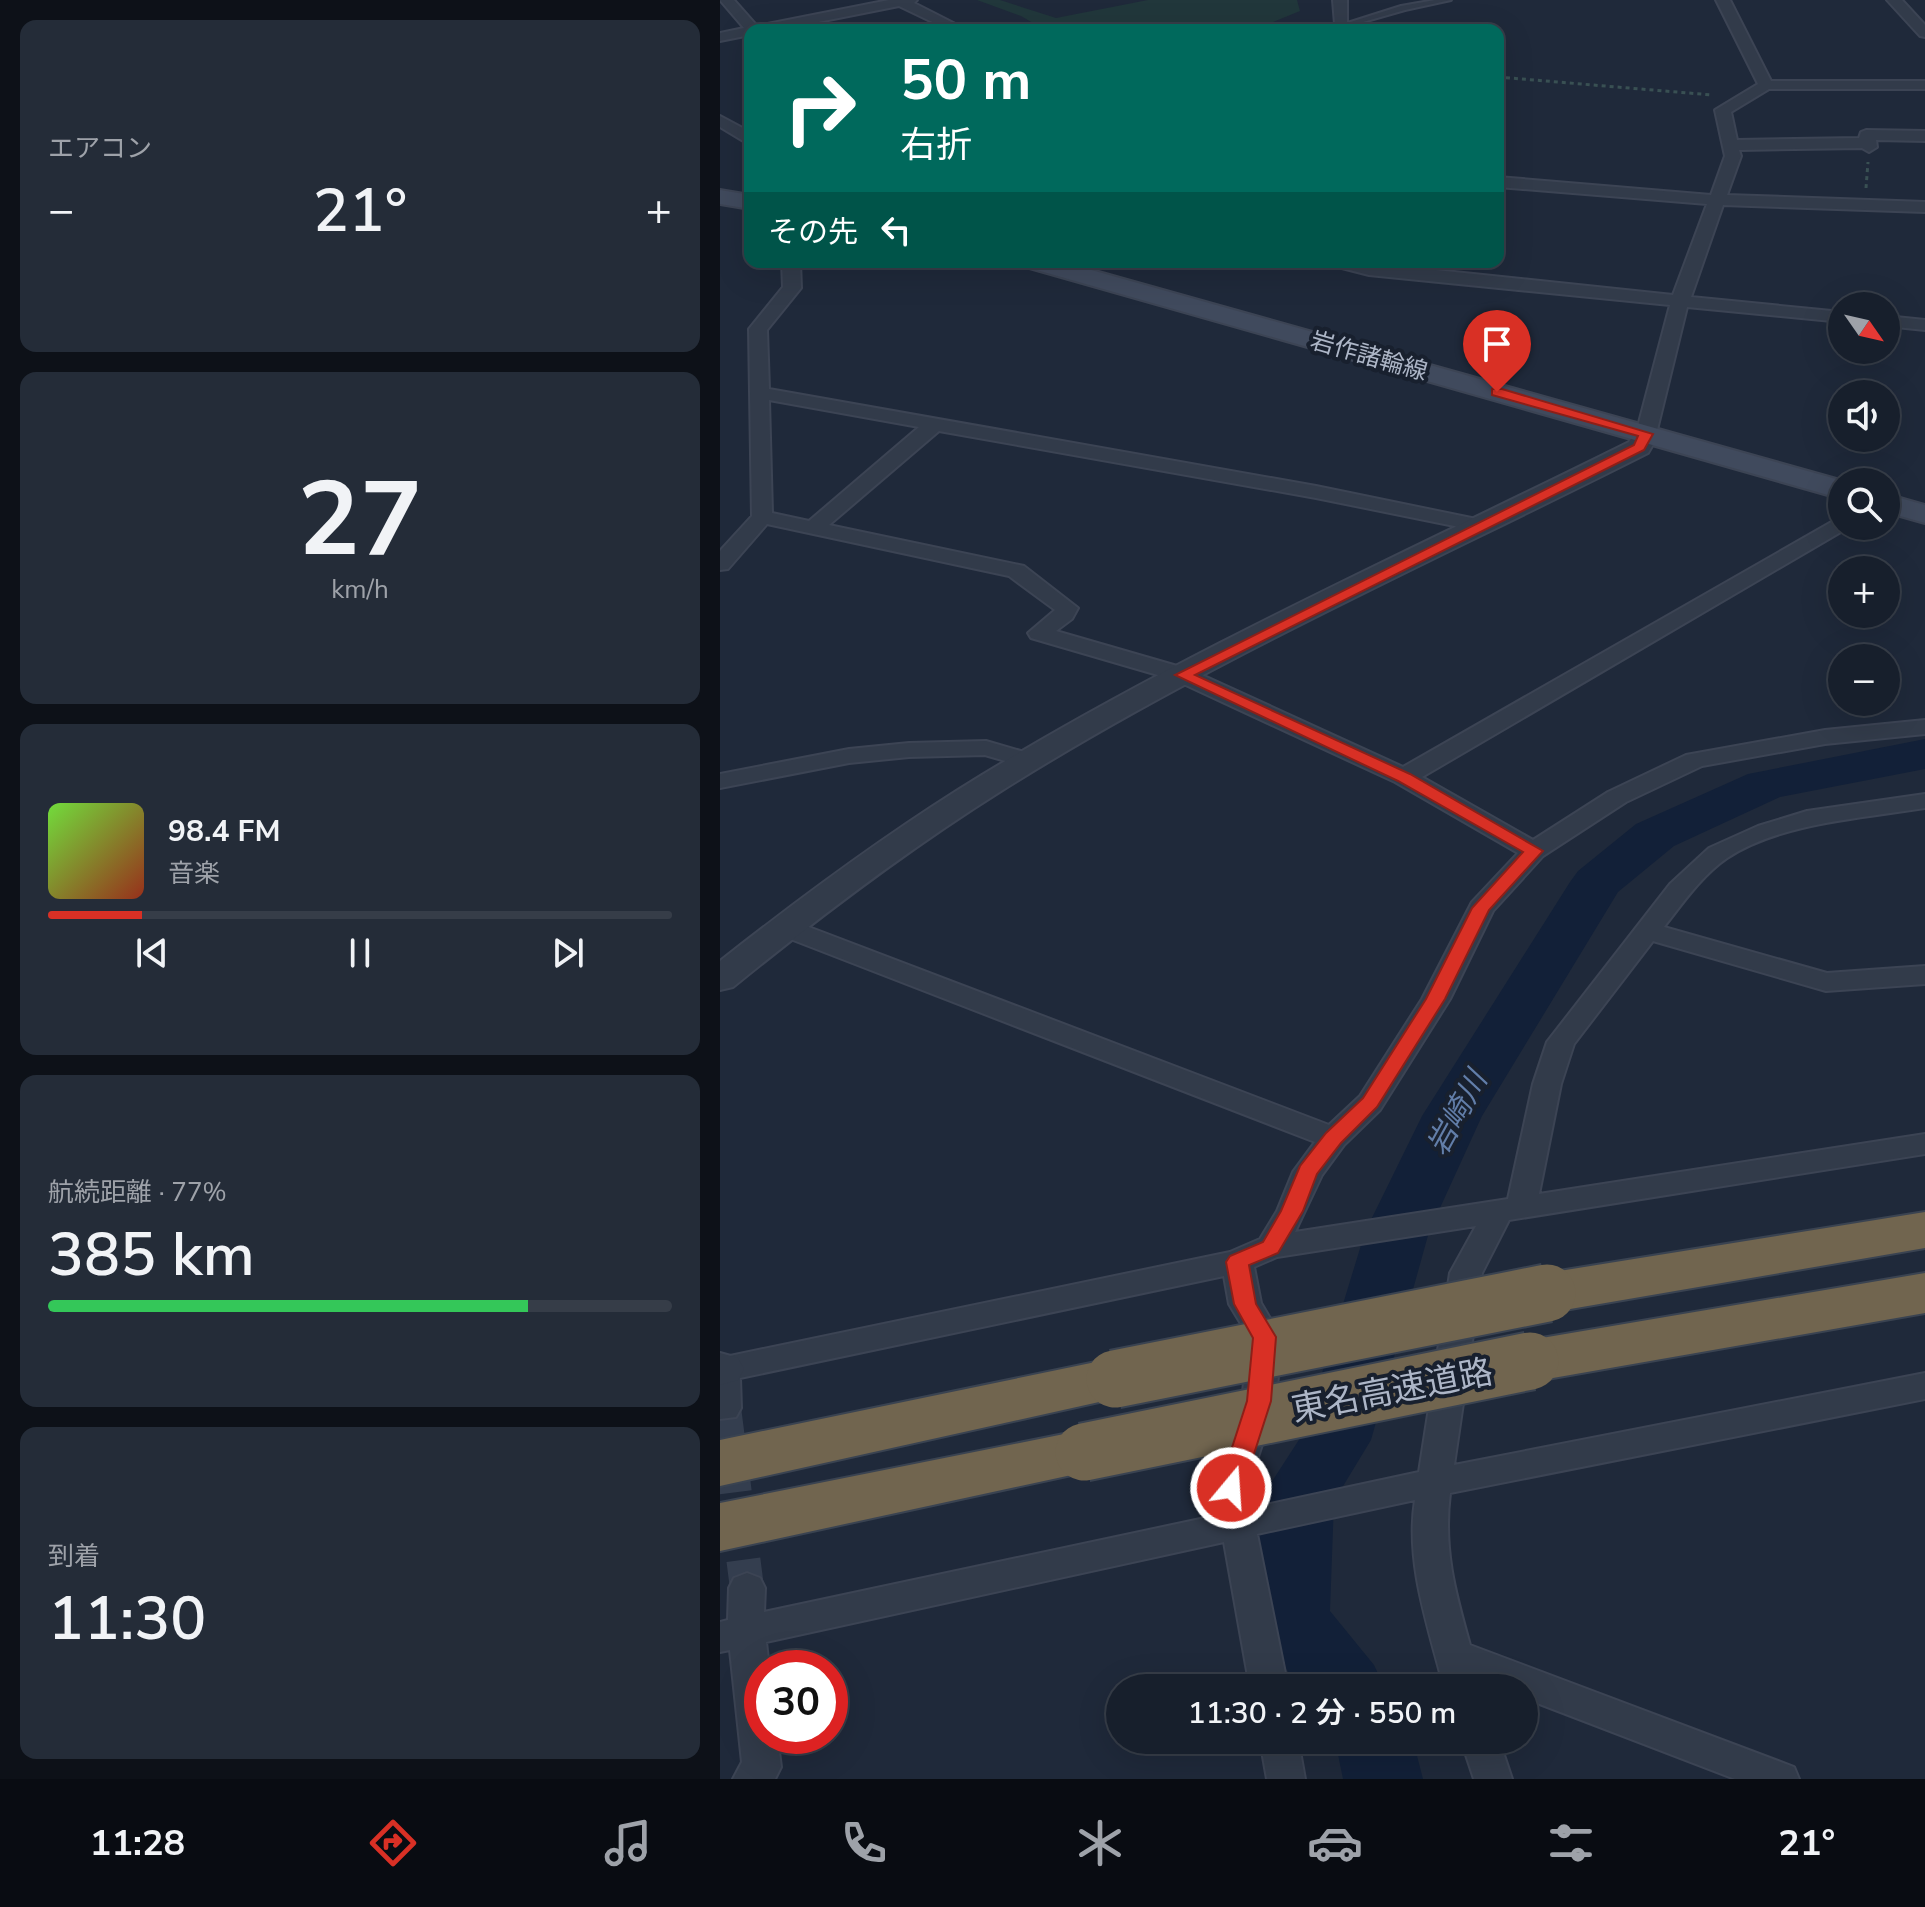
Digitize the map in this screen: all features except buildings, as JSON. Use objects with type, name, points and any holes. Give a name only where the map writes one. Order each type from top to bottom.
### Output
[{"type":"highway","points":[[720,1463],[1115,1379],[1547,1293],[1925,1227]]},
{"type":"highway","name":"東名高速道路","points":[[720,1527],[1530,1361],[1925,1293]]},
{"type":"main road","points":[[720,197],[744,201]]},
{"type":"main road","name":"岩作諸輪線","points":[[1056,268],[1828,486]]},
{"type":"main road","points":[[1900,507],[1925,514]]},
{"type":"street","points":[[727,0],[748,24]]},
{"type":"street","points":[[1337,24],[1340,0]]},
{"type":"street","points":[[1723,0],[1766,85]]},
{"type":"street","points":[[1894,0],[1925,33]]},
{"type":"street","points":[[785,24],[906,1],[949,24]]},
{"type":"street","points":[[720,37],[744,32]]},
{"type":"street","points":[[720,979],[784,927],[925,827],[1029,761],[1183,675],[1639,447],[1646,434],[1680,301],[1733,156],[1723,110],[1766,85],[1925,85]]},
{"type":"street","points":[[720,121],[744,130]]},
{"type":"street","points":[[1868,161],[1870,143],[1866,135],[1925,136]]},
{"type":"street","points":[[1730,145],[1870,143]]},
{"type":"street","points":[[1504,182],[1717,200],[1925,207]]},
{"type":"street","points":[[720,564],[762,517],[758,329],[792,288],[791,268]]},
{"type":"street","points":[[1362,268],[1828,316]]},
{"type":"street","points":[[1900,322],[1925,325]]},
{"type":"street","points":[[761,393],[1316,492],[1484,526]]},
{"type":"street","points":[[815,526],[936,423]]},
{"type":"street","points":[[762,517],[1016,571],[1067,608],[1064,614],[1039,633],[1183,675],[1404,777],[1534,851]]},
{"type":"street","points":[[1404,777],[1828,532]]},
{"type":"street","points":[[1271,1247],[1292,1211],[1308,1172],[1334,1138],[1370,1103],[1436,999],[1481,908],[1534,851],[1617,797],[1695,760],[1825,737],[1925,727]]},
{"type":"street","points":[[720,781],[849,756],[909,750],[986,748],[1029,761]]},
{"type":"street","points":[[1780,1779],[1458,1672],[1437,1591],[1428,1529],[1466,1273],[1498,1211],[1561,1042],[1620,962],[1679,890],[1718,853],[1767,831],[1807,819],[1925,801]]},
{"type":"street","points":[[784,927],[1334,1138]]},
{"type":"street","points":[[1648,931],[1826,982],[1925,975]]},
{"type":"street","points":[[722,1382],[1237,1262],[1271,1247],[1925,1144]]},
{"type":"street","points":[[1237,1262],[1245,1304],[1265,1337],[1259,1401],[1231,1488],[1267,1674]]},
{"type":"street","points":[[733,1634],[1393,1491],[1925,1386]]},
{"type":"street","points":[[747,1588],[733,1634],[762,1767],[752,1779]]},
{"type":"street","points":[[1282,1754],[1286,1779]]},
{"type":"street","points":[[1485,1754],[1493,1779]]},
{"type":"lane","points":[[1350,24],[1404,8],[1447,0]]},
{"type":"path","points":[[1504,77],[1741,97]]},
{"type":"green space","points":[[977,0],[1000,0],[1056,18],[1148,0],[1297,0],[1300,11],[1268,24],[1035,24]]},
{"type":"waterway","name":"岩崎川","points":[[1336,1674],[1292,1620],[1298,1497],[1336,1440],[1397,1232],[1452,1116],[1597,882],[1655,835],[1766,785],[1925,754]]},
{"type":"waterway","name":"岩崎川","points":[[1377,1754],[1383,1779]]},
{"type":"tunnel","points":[[724,1408],[747,1588]]},
{"type":"route","points":[[1231,1488],[1259,1401],[1265,1337],[1245,1304],[1237,1262],[1271,1247],[1292,1211],[1308,1172],[1334,1138],[1370,1103],[1436,999],[1481,908],[1534,851],[1404,777],[1183,675],[1639,447],[1646,434],[1497,392]]}]
